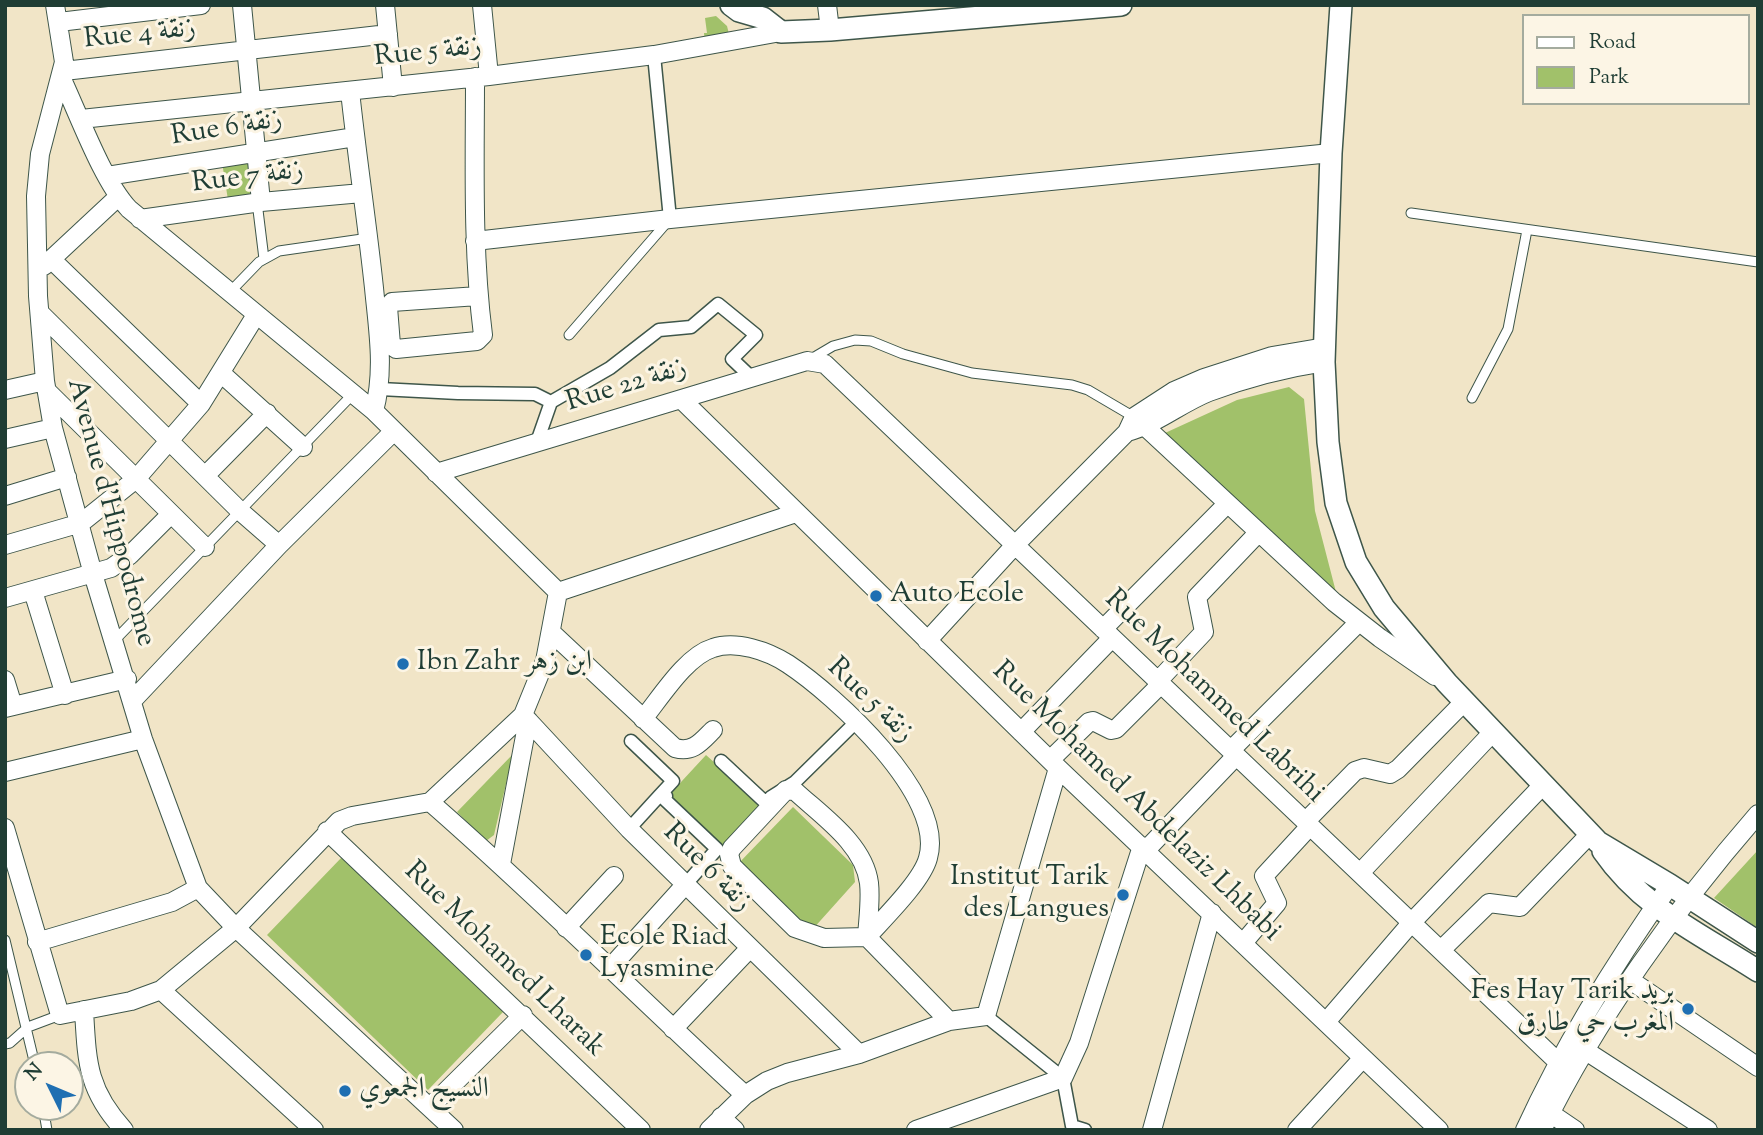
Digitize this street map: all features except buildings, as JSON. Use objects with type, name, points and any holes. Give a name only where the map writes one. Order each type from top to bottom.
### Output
[{"type":"street","points":[[57,14],[201,5]]},
{"type":"street","points":[[242,5],[259,202]]},
{"type":"street","points":[[385,5],[393,86]]},
{"type":"street","points":[[478,296],[392,302],[388,307],[390,345],[396,349],[480,340],[484,335],[478,296],[475,240],[482,76],[482,5]]},
{"type":"street","points":[[731,5],[738,11],[760,12],[781,32]]},
{"type":"street","points":[[827,5],[830,30]]},
{"type":"street","name":"Rue 5 زنقة","points":[[81,118],[250,102],[654,55],[781,32],[1121,5]]},
{"type":"street","points":[[1341,5],[1331,153],[1324,354],[1328,442],[1336,503],[1356,562],[1384,608],[1447,683],[1594,838],[1612,865],[1655,907],[1758,971]]},
{"type":"street","name":"Avenue d'Hippodrome","points":[[57,14],[64,54],[62,74],[47,119],[36,196],[45,265],[40,313],[46,386],[53,428],[93,575],[127,679],[143,739],[198,888],[236,928],[454,1130]]},
{"type":"street","name":"Rue 4 زنقة","points":[[62,74],[388,34]]},
{"type":"street","points":[[654,55],[670,219]]},
{"type":"street","points":[[62,74],[118,197],[140,219],[354,393],[558,592]]},
{"type":"street","points":[[350,91],[381,355],[380,389],[374,411]]},
{"type":"street","name":"Rue 6 زنقة","points":[[107,176],[355,137]]},
{"type":"street","points":[[475,240],[1331,153]]},
{"type":"street","name":"Rue 7 زنقة","points":[[140,219],[259,202],[362,193]]},
{"type":"street","points":[[118,197],[45,265],[201,404]]},
{"type":"street","points":[[537,442],[551,402],[610,368],[659,330],[691,327],[718,304],[756,335],[732,359],[751,377]]},
{"type":"street","points":[[40,313],[240,511],[279,545]]},
{"type":"street","points":[[5,545],[81,523],[136,479],[201,404],[256,315]]},
{"type":"street","points":[[927,641],[1015,545],[1174,391],[1240,364],[1272,356],[1324,354]]},
{"type":"street","name":"Rue Mohammed Labrihi","points":[[807,361],[816,361],[832,369],[1559,1063]]},
{"type":"street","name":"Rue 22 زنقة","points":[[441,477],[537,442],[684,402],[751,377],[807,361]]},
{"type":"street","points":[[222,373],[303,447]]},
{"type":"street","points":[[5,390],[46,386],[205,547]]},
{"type":"street","points":[[380,389],[535,394],[551,402]]},
{"type":"street","points":[[441,477],[469,472],[651,418],[684,402]]},
{"type":"street","name":"Rue Mohamed Abdelaziz Lhbabi","points":[[684,402],[1054,764],[1439,1130]]},
{"type":"street","points":[[205,476],[267,413]]},
{"type":"street","points":[[1136,425],[1359,622],[1447,683]]},
{"type":"street","points":[[5,439],[53,428]]},
{"type":"street","points":[[133,700],[279,545],[394,431]]},
{"type":"street","points":[[5,496],[67,477]]},
{"type":"street","points":[[1021,732],[1227,503]]},
{"type":"street","points":[[558,592],[796,513]]},
{"type":"street","points":[[5,598],[93,575],[121,562],[172,514]]},
{"type":"street","points":[[986,1016],[1054,764],[1089,723],[1115,729],[1159,683],[1203,632],[1204,624],[1197,597],[1258,533]]},
{"type":"street","points":[[33,591],[65,695]]},
{"type":"street","points":[[501,864],[525,718],[545,662],[558,592]]},
{"type":"street","points":[[1085,1130],[1072,1126],[1063,1078],[1079,1043],[1144,848],[1359,622]]},
{"type":"street","points":[[551,632],[675,748],[694,748],[713,730]]},
{"type":"street","name":"Rue 5 زنقة","points":[[643,719],[692,660],[703,652],[724,645],[743,646],[787,663],[857,722],[883,749],[904,777],[920,807],[929,833],[929,858],[919,877],[867,937]]},
{"type":"street","points":[[5,680],[9,707],[127,679]]},
{"type":"street","points":[[1243,943],[1277,903],[1264,876],[1355,771],[1364,768],[1390,774],[1398,769],[1464,702]]},
{"type":"street","points":[[5,828],[60,1015],[131,1001],[161,990],[236,928],[339,821],[352,816],[430,802],[525,718]]},
{"type":"street","name":"Rue 6 زنقة","points":[[525,718],[629,829],[859,1054]]},
{"type":"street","points":[[721,761],[766,803],[795,782],[857,722]]},
{"type":"street","points":[[1360,873],[1493,732]]},
{"type":"street","points":[[5,772],[143,739]]},
{"type":"street","points":[[629,829],[663,796],[673,781],[631,741]]},
{"type":"street","points":[[1326,1022],[1412,922],[1543,785]]},
{"type":"street","points":[[867,937],[824,938],[795,928],[733,866],[729,855],[732,848],[786,790],[796,791],[854,846],[862,860],[869,884],[867,937],[949,1021]]},
{"type":"street","points":[[610,968],[717,849],[663,796]]},
{"type":"street","points":[[430,802],[501,864],[745,1095]]},
{"type":"street","points":[[1542,1130],[1630,980],[1725,852],[1758,814]]},
{"type":"street","name":"Rue Mohamed Lharak","points":[[327,831],[523,1014],[641,1130]]},
{"type":"street","points":[[1594,838],[1758,942]]},
{"type":"street","points":[[1441,950],[1489,902],[1520,906],[1594,838]]},
{"type":"street","points":[[566,928],[614,876]]},
{"type":"street","points":[[1525,1130],[1559,1063],[1619,961],[1670,885]]},
{"type":"street","points":[[37,942],[172,902],[198,888]]},
{"type":"street","points":[[1152,1130],[1212,913]]},
{"type":"street","points":[[673,1029],[750,948]]},
{"type":"street","points":[[1630,980],[1758,1067]]},
{"type":"street","points":[[161,990],[310,1129]]},
{"type":"street","points":[[84,1010],[89,1072],[98,1096],[124,1130]]},
{"type":"street","points":[[430,1107],[523,1014]]},
{"type":"street","points":[[735,1130],[715,1123],[745,1095],[767,1081],[859,1054],[949,1021],[986,1016],[1063,1078]]},
{"type":"street","points":[[1586,1051],[1708,1130]]},
{"type":"street","points":[[1297,1130],[1363,1058]]},
{"type":"street","points":[[916,1130],[1063,1078]]},
{"type":"street","points":[[1550,1113],[1574,1130]]},
{"type":"lane","points":[[259,202],[264,259]]},
{"type":"lane","points":[[1410,213],[1758,262]]},
{"type":"lane","points":[[569,335],[670,219]]},
{"type":"lane","points":[[1472,398],[1508,329],[1527,230]]},
{"type":"lane","points":[[229,292],[271,254],[288,249],[369,238]]},
{"type":"lane","points":[[807,361],[833,346],[855,340],[871,341],[903,354],[972,373],[1072,385],[1088,390],[1136,425]]},
{"type":"lane","points":[[114,641],[354,393]]},
{"type":"lane","points":[[5,940],[32,1051]]},
{"type":"lane","points":[[5,1044],[10,1043],[27,1027],[60,1015]]},
{"type":"green space","points":[[716,16],[727,26],[729,34],[705,44],[705,18]]},
{"type":"green space","points":[[248,158],[254,196],[228,200],[222,162]]},
{"type":"green space","points":[[1289,387],[1304,399],[1315,511],[1336,592],[1164,446],[1165,433],[1237,400]]},
{"type":"green space","points":[[513,754],[494,835],[486,841],[457,812]]},
{"type":"green space","points":[[706,755],[763,806],[745,820],[726,851],[669,795]]},
{"type":"green space","points":[[793,807],[853,865],[855,882],[812,930],[804,930],[737,865]]},
{"type":"green space","points":[[1758,850],[1758,928],[1714,898]]},
{"type":"green space","points":[[342,857],[503,1012],[428,1090],[267,935]]},
{"type":"place","name":"Auto Ecole","points":[[876,596]]},
{"type":"place","name":"Ibn Zahr ابن زهر","points":[[403,664]]},
{"type":"place","name":"Institut Tarik des Langues","points":[[1123,895]]},
{"type":"place","name":"Ecole Riad Lyasmine","points":[[586,955]]},
{"type":"place","name":"Fes Hay Tarik بريد المغرب حي طارق","points":[[1688,1009]]},
{"type":"place","name":"النسيج الجمعوي","points":[[345,1091]]}]
